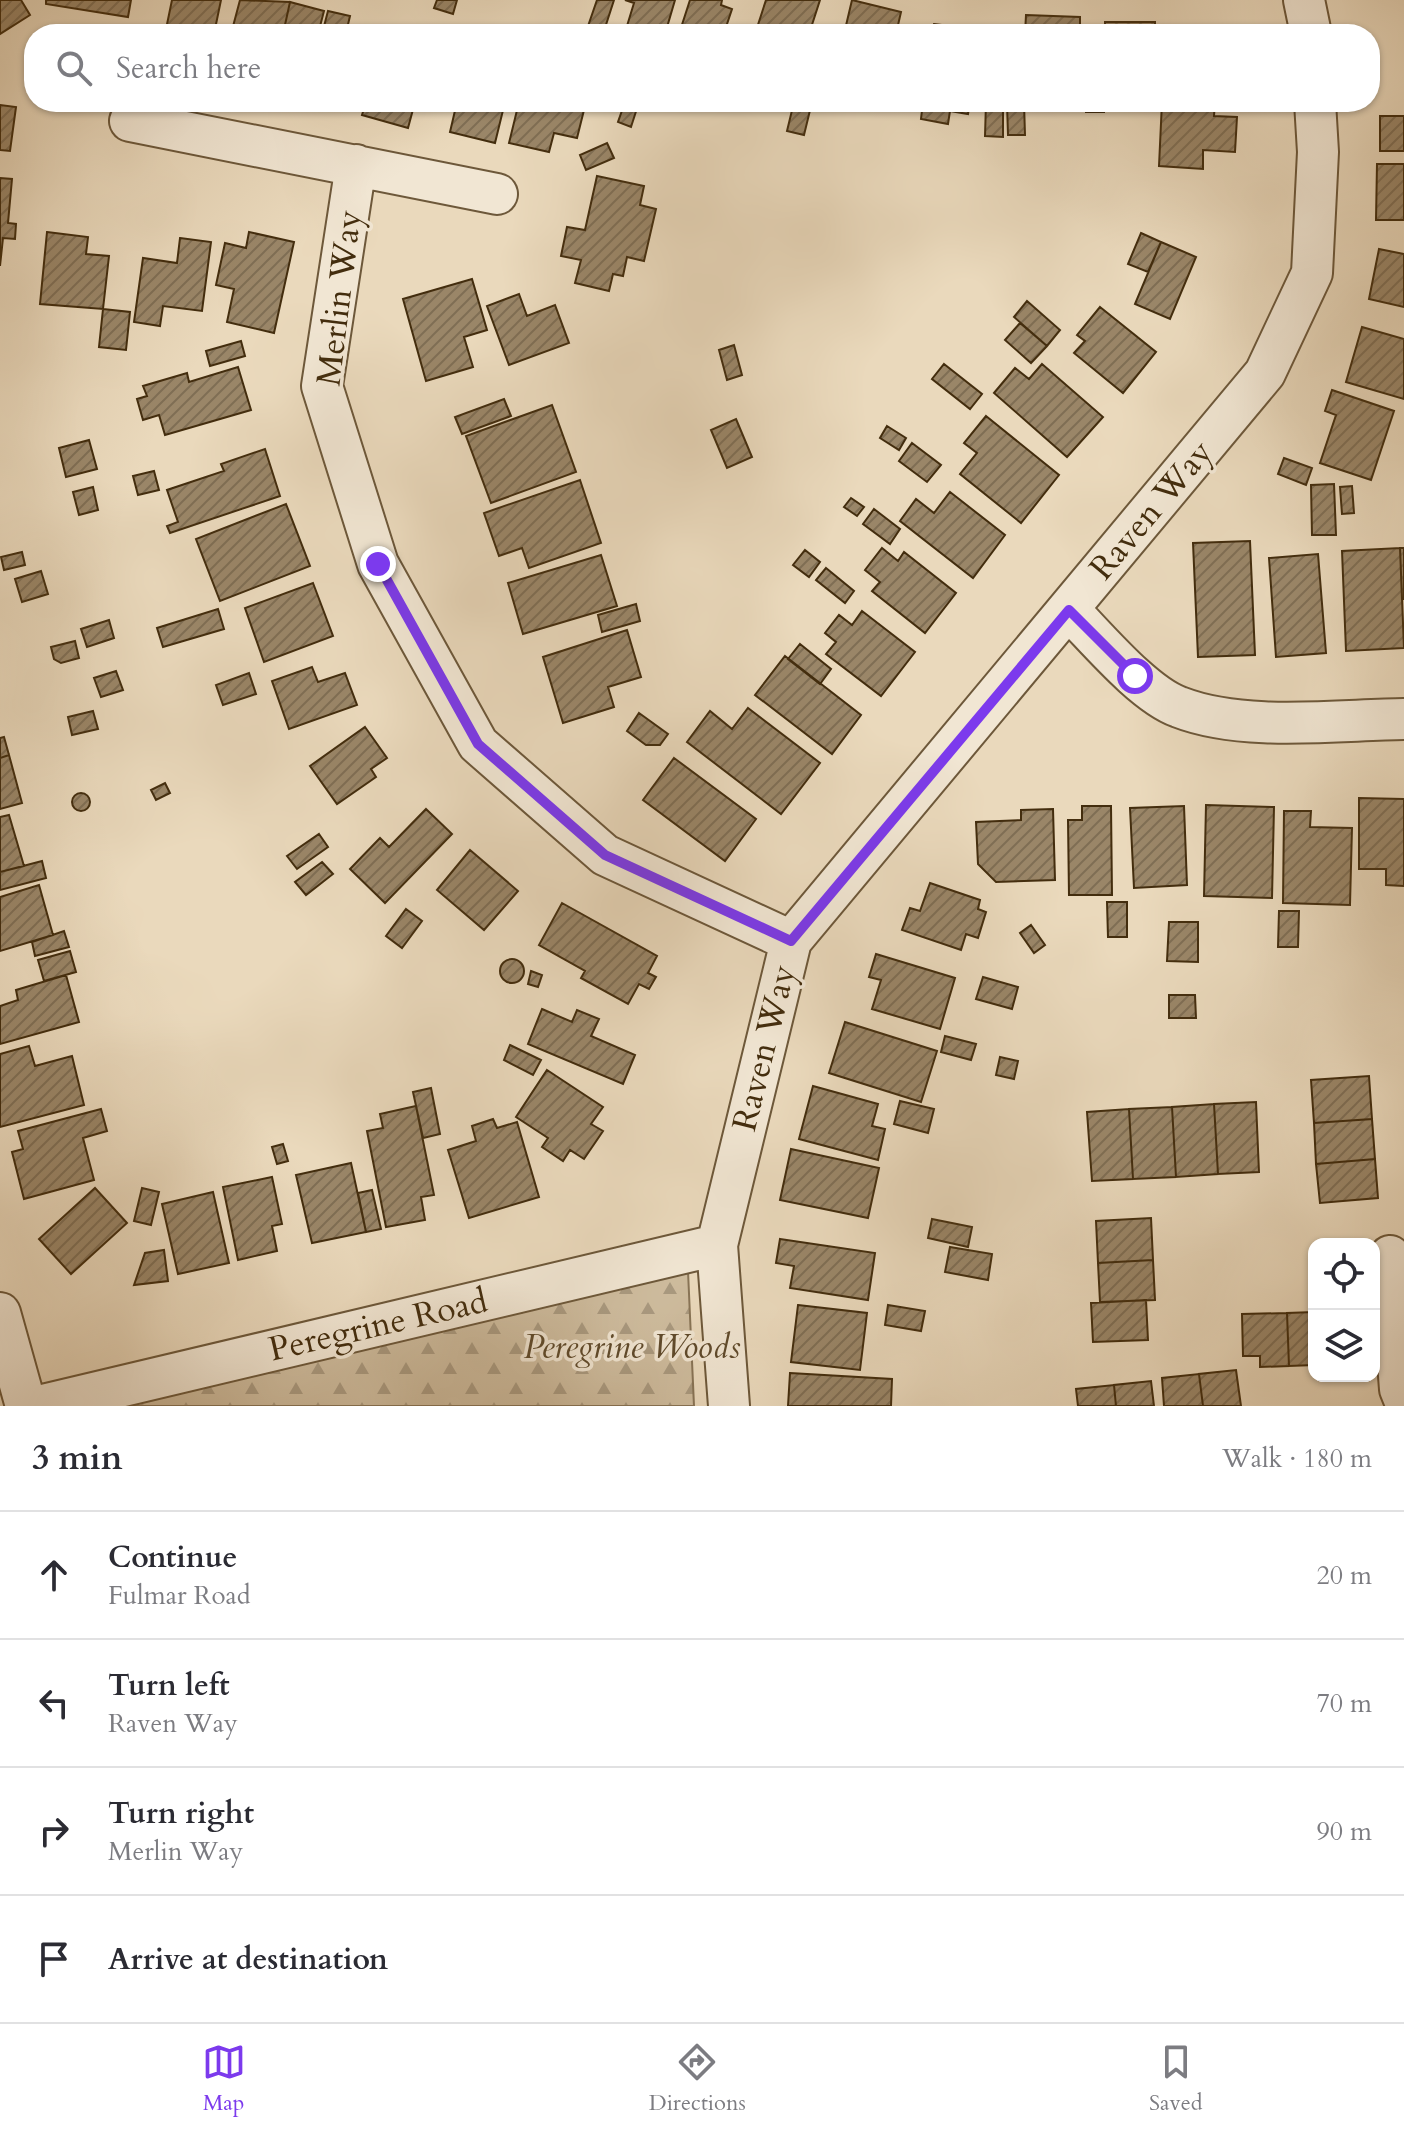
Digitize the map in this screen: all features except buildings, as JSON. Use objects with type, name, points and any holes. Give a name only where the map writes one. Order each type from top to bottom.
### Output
[{"type":"street","points":[[1304,0],[1309,24]]},
{"type":"street","name":"Raven Way","points":[[729,1406],[717,1245],[791,941],[1265,373],[1312,273],[1318,152],[1316,112]]},
{"type":"street","name":"Merlin Way","points":[[130,121],[497,194]]},
{"type":"street","name":"Merlin Way","points":[[356,165],[322,386],[378,564],[470,730],[478,744],[605,855],[791,941]]},
{"type":"street","points":[[1069,610],[1135,676],[1177,707],[1246,721],[1404,719]]},
{"type":"street","name":"Peregrine Road","points":[[39,1406],[717,1245]]},
{"type":"street","points":[[1389,1256],[1400,1389],[1404,1399]]},
{"type":"street","points":[[0,1313],[26,1406]]},
{"type":"green space","name":"Peregrine Woods","points":[[688,1271],[694,1406],[113,1406]]},
{"type":"route","points":[[378,564],[478,744],[605,855],[791,941],[1069,610],[1135,676]]}]
